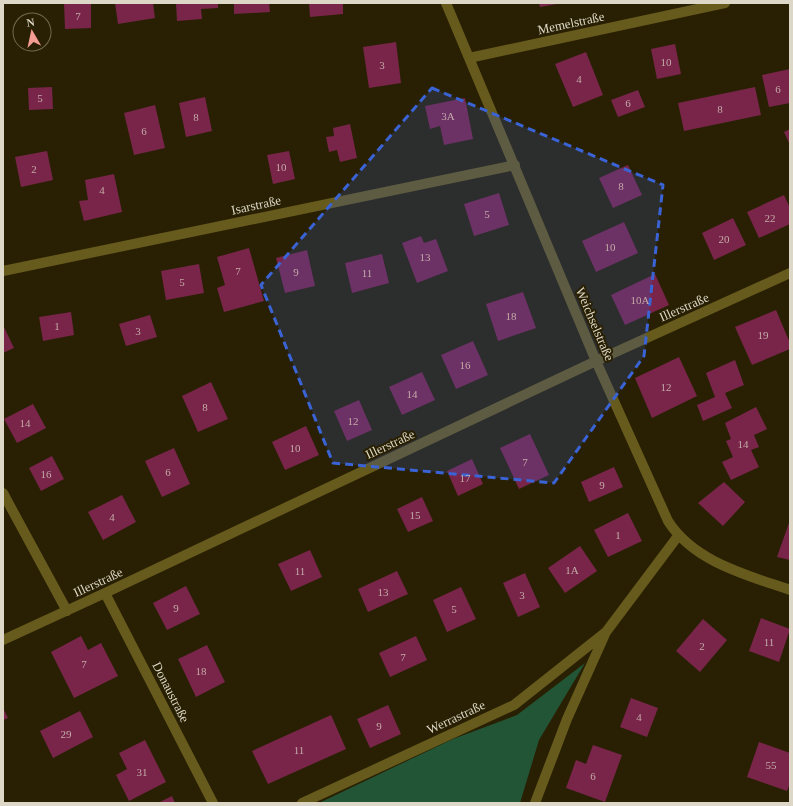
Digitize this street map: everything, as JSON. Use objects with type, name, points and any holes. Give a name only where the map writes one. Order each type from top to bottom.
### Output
[{"type":"street","name":"Weichselstraße","points":[[446,3],[515,164],[596,360],[659,502],[678,536],[723,567],[790,590]]},
{"type":"street","name":"Memelstraße","points":[[469,58],[725,3]]},
{"type":"street","name":"Isarstraße","points":[[3,271],[515,164]]},
{"type":"street","name":"Illerstraße","points":[[3,640],[106,593],[596,360],[790,273]]},
{"type":"street","points":[[3,493],[67,611]]},
{"type":"street","name":"Werrastraße","points":[[535,803],[567,719],[606,632],[678,536]]},
{"type":"street","name":"Donaustraße","points":[[106,593],[213,803]]},
{"type":"street","name":"Werrastraße","points":[[302,803],[514,705],[606,632]]},
{"type":"highlighted area","points":[[432,88],[663,185],[644,356],[554,483],[333,463],[261,285]]},
{"type":"green space","points":[[585,663],[539,740],[520,803],[319,803],[453,739],[517,715]]},
{"type":"building","points":[[64,3],[91,3],[91,28],[65,29]]},
{"type":"building","points":[[115,3],[153,3],[155,18],[118,24]]},
{"type":"building","points":[[176,3],[218,3],[218,8],[201,9],[202,19],[177,21]]},
{"type":"building","points":[[234,3],[269,3],[270,12],[234,14]]},
{"type":"building","points":[[309,3],[343,3],[343,14],[310,17]]},
{"type":"building","points":[[539,3],[557,3],[557,4],[540,7]]},
{"type":"building","points":[[396,42],[401,83],[369,88],[363,47]]},
{"type":"building","points":[[675,44],[681,74],[657,79],[651,49]]},
{"type":"building","points":[[586,52],[603,95],[573,107],[555,64]]},
{"type":"building","points":[[790,69],[790,103],[769,107],[762,75]]},
{"type":"building","points":[[52,87],[53,109],[29,110],[28,88]]},
{"type":"building","points":[[755,87],[761,115],[684,131],[678,103]]},
{"type":"building","points":[[638,90],[645,107],[618,117],[611,100]]},
{"type":"building","points":[[205,97],[212,131],[186,137],[179,103]]},
{"type":"building","points":[[465,98],[473,139],[444,145],[440,126],[430,129],[425,106]]},
{"type":"building","points":[[155,105],[165,148],[134,155],[124,113]]},
{"type":"building","points":[[350,124],[357,158],[340,162],[337,150],[329,152],[326,137],[334,136],[333,128]]},
{"type":"building","points":[[790,129],[790,145],[784,132]]},
{"type":"building","points":[[47,151],[53,180],[21,187],[15,157]]},
{"type":"building","points":[[289,151],[295,179],[273,184],[267,155]]},
{"type":"building","points":[[628,165],[642,195],[613,208],[599,178]]},
{"type":"building","points":[[114,174],[122,212],[84,221],[79,201],[88,200],[85,180]]},
{"type":"building","points":[[499,193],[509,225],[474,236],[464,204]]},
{"type":"building","points":[[784,195],[790,208],[790,224],[759,238],[747,212]]},
{"type":"building","points":[[733,218],[746,245],[714,260],[702,233]]},
{"type":"building","points":[[624,222],[638,253],[596,272],[582,241]]},
{"type":"building","points":[[421,236],[424,243],[436,239],[448,271],[417,283],[402,243]]},
{"type":"building","points":[[249,248],[264,301],[224,312],[217,288],[225,285],[217,257]]},
{"type":"building","points":[[307,250],[315,286],[285,293],[276,258]]},
{"type":"building","points":[[382,254],[389,283],[352,293],[345,263]]},
{"type":"building","points":[[199,264],[204,293],[166,300],[161,271]]},
{"type":"building","points":[[655,274],[669,305],[625,325],[611,295]]},
{"type":"building","points":[[523,292],[536,328],[498,341],[486,304]]},
{"type":"building","points":[[776,310],[790,343],[790,349],[752,365],[735,327]]},
{"type":"building","points":[[71,312],[74,335],[43,341],[39,317]]},
{"type":"building","points":[[150,315],[157,337],[126,346],[119,324]]},
{"type":"building","points":[[3,325],[14,348],[3,353]]},
{"type":"building","points":[[473,341],[488,375],[456,389],[441,355]]},
{"type":"building","points":[[679,357],[697,396],[652,418],[635,378]]},
{"type":"building","points":[[735,360],[744,385],[725,393],[732,408],[703,421],[697,405],[715,397],[706,373]]},
{"type":"building","points":[[422,372],[435,400],[402,415],[389,387]]},
{"type":"building","points":[[211,382],[228,419],[198,432],[182,396]]},
{"type":"building","points":[[359,400],[372,430],[347,441],[334,411]]},
{"type":"building","points":[[33,404],[46,428],[17,443],[4,419]]},
{"type":"building","points":[[756,407],[767,429],[754,435],[759,447],[751,450],[759,467],[731,480],[722,462],[733,457],[726,441],[731,439],[725,423]]},
{"type":"building","points":[[306,426],[319,455],[285,470],[272,442]]},
{"type":"building","points":[[530,434],[549,475],[519,489],[500,448]]},
{"type":"building","points":[[174,448],[190,484],[162,497],[145,461]]},
{"type":"building","points":[[52,456],[64,479],[41,491],[29,468]]},
{"type":"building","points":[[472,459],[483,484],[458,496],[447,471]]},
{"type":"building","points":[[614,467],[623,487],[589,502],[581,482]]},
{"type":"building","points":[[724,482],[745,502],[723,526],[698,503]]},
{"type":"building","points":[[122,495],[136,522],[103,540],[88,512]]},
{"type":"building","points":[[422,497],[433,521],[408,532],[397,509]]},
{"type":"building","points":[[628,513],[642,541],[608,557],[594,530]]},
{"type":"building","points":[[790,520],[790,560],[777,557]]},
{"type":"building","points":[[580,546],[597,571],[565,593],[548,568]]},
{"type":"building","points":[[310,550],[322,577],[291,591],[278,564]]},
{"type":"building","points":[[397,571],[408,594],[368,612],[358,589]]},
{"type":"building","points":[[525,573],[540,607],[518,617],[503,583]]},
{"type":"building","points":[[186,586],[200,614],[167,630],[153,603]]},
{"type":"building","points":[[461,587],[476,619],[447,632],[433,600]]},
{"type":"building","points":[[761,618],[790,629],[779,662],[749,651]]},
{"type":"building","points":[[703,619],[727,640],[700,672],[676,651]]},
{"type":"building","points":[[81,636],[88,650],[101,643],[118,676],[74,698],[51,652]]},
{"type":"building","points":[[416,636],[427,660],[390,677],[379,653]]},
{"type":"building","points":[[207,645],[225,682],[196,697],[178,659]]},
{"type":"building","points":[[631,698],[658,708],[647,737],[620,727]]},
{"type":"building","points":[[388,705],[401,734],[370,748],[357,719]]},
{"type":"building","points":[[3,708],[8,718],[3,720]]},
{"type":"building","points":[[80,711],[93,737],[53,758],[40,731]]},
{"type":"building","points":[[331,715],[346,749],[268,784],[252,751]]},
{"type":"building","points":[[145,740],[166,782],[129,801],[116,775],[127,769],[119,753]]},
{"type":"building","points":[[759,742],[790,753],[790,783],[787,791],[747,777]]},
{"type":"building","points":[[593,745],[622,755],[605,802],[566,788],[576,760],[586,764]]},
{"type":"building","points":[[172,796],[175,803],[158,803]]}]
